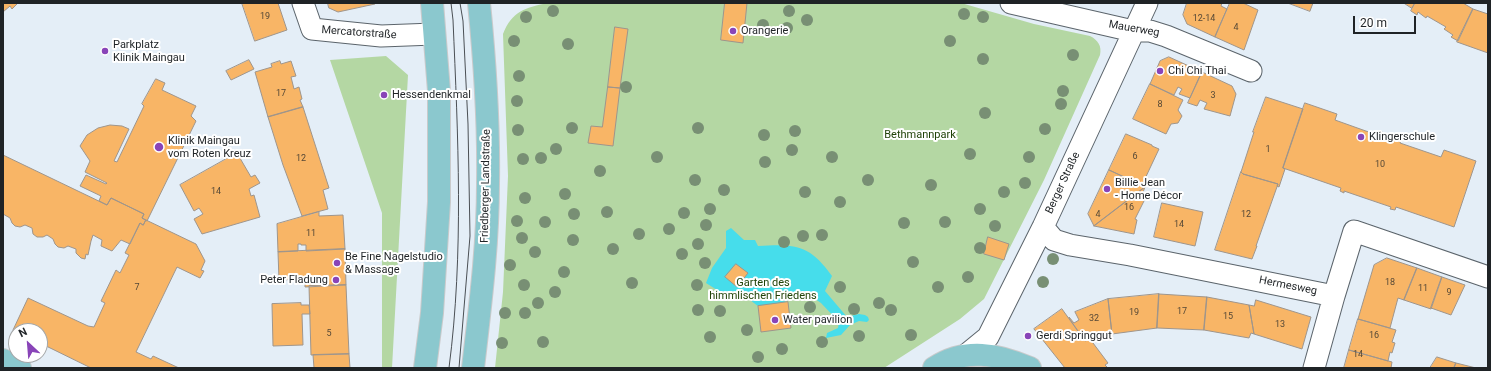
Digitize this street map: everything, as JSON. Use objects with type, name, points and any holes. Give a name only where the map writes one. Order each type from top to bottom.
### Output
[{"type":"main road","points":[[425,368],[432,313],[439,202],[439,91],[432,3]]},
{"type":"main road","name":"Friedberger Landstraße","points":[[473,368],[484,265],[488,185],[488,103],[484,4]]},
{"type":"main road","points":[[934,368],[941,363],[966,355],[989,355],[1001,357],[1030,368]]},
{"type":"main road","points":[[3,360],[20,368]]},
{"type":"street","name":"Mercatorstraße","points":[[303,3],[312,29],[381,36],[434,34]]},
{"type":"street","name":"Mauerweg","points":[[1011,3],[1133,31],[1150,31],[1166,36],[1251,71]]},
{"type":"street","name":"Berger Straße","points":[[966,355],[988,337],[1043,227],[1147,3]]},
{"type":"street","name":"Hermesweg","points":[[1043,227],[1054,240],[1070,245],[1130,255],[1334,296]]},
{"type":"street","points":[[1314,368],[1354,231],[1488,277]]},
{"type":"green space","name":"Bethmannpark","points":[[547,3],[961,3],[1034,24],[1090,36],[1099,44],[1100,55],[1044,180],[984,299],[960,319],[884,368],[495,368],[503,292],[508,176],[503,34],[515,15],[526,9]]},
{"type":"green space","points":[[386,56],[408,75],[392,368],[382,368],[382,213],[330,60]]},
{"type":"water","points":[[731,228],[744,240],[755,240],[758,246],[792,246],[808,252],[824,265],[832,276],[825,291],[847,317],[859,314],[865,315],[869,320],[867,322],[859,321],[850,325],[841,335],[826,338],[827,333],[838,328],[839,322],[821,303],[805,292],[782,303],[758,306],[746,297],[725,295],[706,283],[712,268],[726,248],[726,231]]},
{"type":"building","points":[[3,3],[18,3],[12,9],[10,6],[3,12]]},
{"type":"building","points":[[242,3],[278,3],[287,30],[255,41]]},
{"type":"building","points":[[328,3],[375,4],[338,12],[329,8]]},
{"type":"building","name":"Orangerie","points":[[725,3],[747,3],[743,43],[721,40]]},
{"type":"building","points":[[1187,3],[1222,3],[1221,6],[1227,9],[1215,37],[1187,24],[1183,15]]},
{"type":"building","points":[[1230,3],[1243,3],[1258,10],[1244,50],[1215,37]]},
{"type":"building","points":[[1288,3],[1313,3],[1310,11]]},
{"type":"building","points":[[1404,3],[1415,3],[1412,8]]},
{"type":"building","points":[[1415,3],[1463,3],[1473,9],[1458,41],[1451,37],[1453,35],[1444,29],[1446,27],[1427,16],[1426,18],[1418,12],[1417,15],[1411,11]]},
{"type":"building","points":[[1473,9],[1488,14],[1488,53],[1457,42]]},
{"type":"building","points":[[615,27],[628,29],[620,88],[608,87]]},
{"type":"building","points":[[1169,57],[1202,72],[1190,98],[1179,94],[1182,89],[1178,87],[1174,95],[1150,84],[1160,61]]},
{"type":"building","points":[[249,60],[254,69],[231,80],[226,71]]},
{"type":"building","points":[[280,61],[281,64],[291,61],[296,76],[291,77],[294,89],[299,87],[302,99],[300,100],[303,107],[268,117],[255,72],[272,67],[271,64]]},
{"type":"building","points":[[1202,72],[1232,86],[1236,94],[1230,116],[1204,109],[1207,103],[1200,100],[1197,106],[1188,103]]},
{"type":"building","points":[[156,79],[165,83],[162,90],[196,106],[191,116],[196,121],[147,221],[142,218],[144,214],[111,198],[107,205],[99,201],[101,196],[80,186],[86,175],[106,184],[107,183],[85,172],[90,161],[80,146],[87,135],[98,128],[110,125],[122,126],[129,129],[114,161],[117,162],[144,106],[142,104]]},
{"type":"building","points":[[1150,84],[1183,100],[1178,110],[1182,116],[1178,123],[1171,124],[1166,134],[1133,119]]},
{"type":"building","points":[[608,87],[620,88],[613,146],[588,143],[591,126],[602,127]]},
{"type":"building","points":[[1266,97],[1303,109],[1283,168],[1285,169],[1279,187],[1277,186],[1278,184],[1243,174],[1241,172],[1253,132]]},
{"type":"building","name":"Klingerschule","points":[[1305,103],[1337,114],[1335,120],[1377,135],[1378,131],[1402,138],[1400,143],[1441,157],[1444,150],[1476,161],[1454,227],[1396,207],[1395,210],[1390,209],[1391,207],[1344,191],[1344,193],[1340,191],[1341,188],[1283,168]]},
{"type":"building","points":[[303,107],[329,188],[323,190],[328,209],[302,216],[283,165],[268,117]]},
{"type":"building","points":[[1126,134],[1159,149],[1142,185],[1109,170]]},
{"type":"building","points":[[237,153],[251,177],[255,175],[260,183],[249,189],[251,196],[254,195],[260,217],[202,234],[194,219],[203,214],[199,208],[194,211],[180,185]]},
{"type":"building","points":[[3,155],[107,205],[111,198],[144,214],[142,218],[146,220],[143,225],[140,223],[130,244],[121,240],[112,251],[101,246],[102,240],[93,235],[88,255],[86,254],[85,259],[81,258],[76,253],[76,249],[68,246],[64,248],[58,247],[53,239],[47,235],[37,237],[33,234],[32,228],[25,225],[20,227],[15,226],[10,218],[3,214]]},
{"type":"building","points":[[1109,170],[1145,187],[1094,226],[1088,214]]},
{"type":"building","points":[[1241,172],[1243,174],[1278,184],[1252,259],[1215,250]]},
{"type":"building","points":[[1145,187],[1142,195],[1146,197],[1135,219],[1137,220],[1134,234],[1094,226]]},
{"type":"building","points":[[1162,203],[1203,212],[1195,246],[1154,237]]},
{"type":"building","points":[[319,212],[319,216],[343,215],[345,249],[306,251],[306,245],[298,244],[298,251],[278,252],[277,224]]},
{"type":"building","points":[[146,220],[196,244],[205,261],[201,270],[204,271],[200,278],[177,267],[136,352],[151,359],[153,356],[179,368],[91,368],[48,347],[48,323],[16,323],[28,298],[88,326],[94,327],[105,303],[101,301],[116,270],[120,273],[129,255],[125,253],[140,223],[143,225]]},
{"type":"building","points":[[988,237],[1009,244],[1004,260],[984,254]]},
{"type":"building","points":[[345,249],[346,285],[305,287],[305,279],[279,280],[278,252]]},
{"type":"building","points":[[1387,258],[1417,268],[1404,300],[1398,298],[1390,328],[1358,319],[1374,265]]},
{"type":"building","points":[[736,264],[748,273],[737,287],[725,277]]},
{"type":"building","points":[[1417,268],[1442,277],[1431,309],[1404,300]]},
{"type":"building","points":[[1442,277],[1465,285],[1451,315],[1431,308]]},
{"type":"building","points":[[346,285],[349,354],[311,355],[309,286]]},
{"type":"building","points":[[1159,294],[1207,297],[1204,330],[1157,328]]},
{"type":"building","points":[[1159,294],[1157,328],[1112,334],[1108,299]]},
{"type":"building","points":[[1207,297],[1249,305],[1254,334],[1251,333],[1249,338],[1204,330]]},
{"type":"building","points":[[1108,299],[1112,334],[1104,339],[1100,334],[1094,339],[1092,337],[1085,341],[1069,317],[1074,323],[1079,320],[1075,312]]},
{"type":"building","points":[[1256,300],[1311,317],[1302,349],[1254,334],[1249,305],[1254,306]]},
{"type":"building","name":"Water pavilion","points":[[788,302],[791,328],[761,332],[758,306]]},
{"type":"building","points":[[301,303],[301,305],[309,305],[310,314],[302,314],[303,345],[273,346],[272,304]]},
{"type":"building","points":[[1062,309],[1085,341],[1089,338],[1090,339],[1108,363],[1105,365],[1108,368],[1065,368],[1034,329]]},
{"type":"building","points":[[1358,319],[1396,330],[1392,342],[1395,343],[1392,353],[1390,352],[1388,361],[1349,350]]},
{"type":"building","points":[[1349,350],[1392,362],[1391,368],[1344,368]]},
{"type":"building","points":[[349,354],[350,368],[314,368],[313,355]]},
{"type":"building","points":[[1437,357],[1456,363],[1454,368],[1430,368]]},
{"type":"building","points":[[1456,363],[1476,368],[1454,368]]},
{"type":"tram line","points":[[449,368],[454,325],[458,238],[457,107],[451,3]]},
{"type":"tram line","points":[[459,368],[470,236],[468,124],[463,21],[460,3]]},
{"type":"place","name":"Orangerie","points":[[733,31]]},
{"type":"place","name":"Parkplatz Klinik Maingau","points":[[105,51]]},
{"type":"place","name":"Chi Chi Thai","points":[[1160,71]]},
{"type":"place","name":"Hessendenkmal","points":[[384,95]]},
{"type":"place","name":"Klingerschule","points":[[1361,137]]},
{"type":"place","name":"Klinik Maingau vom Roten Kreuz","points":[[159,147]]},
{"type":"place","name":"Billie Jean - Home Décor","points":[[1107,189]]},
{"type":"place","name":"Be Fine Nagelstudio & Massage","points":[[337,263]]},
{"type":"place","name":"Peter Fladung","points":[[336,280]]},
{"type":"place","name":"Water pavilion","points":[[775,320]]},
{"type":"place","name":"Gerdi Springgut","points":[[1028,336]]},
{"type":"park label","name":"Garten des himmlischen Friedens","points":[[763,289]]}]
